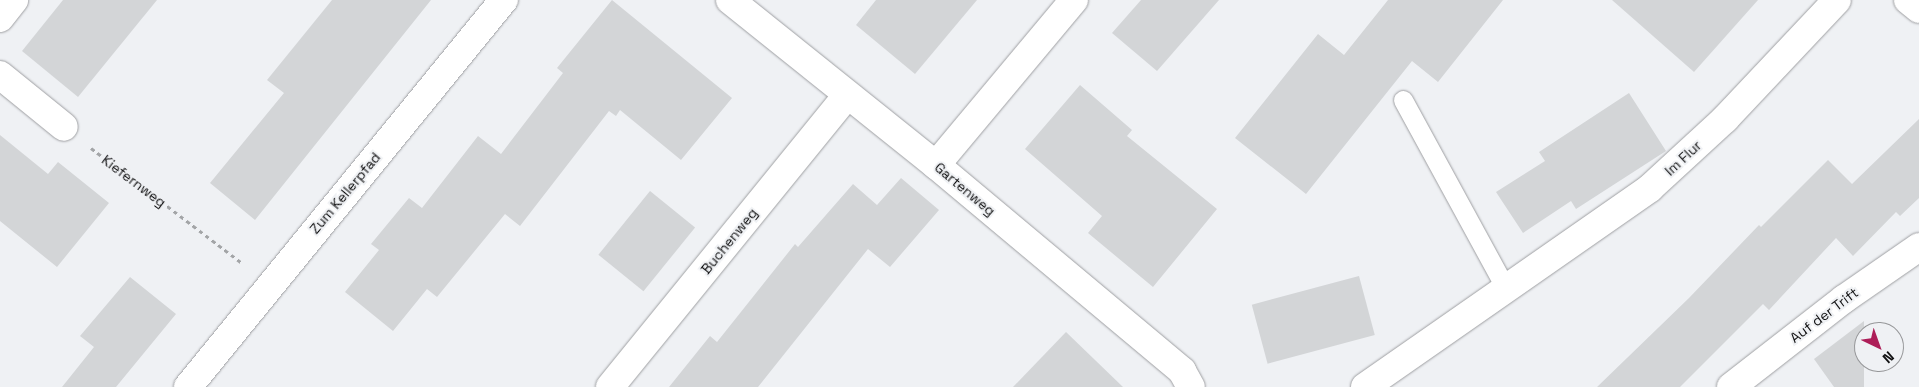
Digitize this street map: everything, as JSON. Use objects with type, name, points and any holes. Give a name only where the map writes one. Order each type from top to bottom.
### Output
[{"type":"street","points":[[0,18],[14,0]]},
{"type":"street","name":"Zum Kellerpfad","points":[[188,387],[270,284],[504,0]]},
{"type":"street","name":"Gartenweg","points":[[730,0],[936,165],[1182,371],[1191,387]]},
{"type":"street","points":[[936,165],[1074,0]]},
{"type":"street","name":"Im Flur","points":[[1366,387],[1650,188],[1725,118],[1837,0]]},
{"type":"street","points":[[1908,0],[1919,9]]},
{"type":"street","points":[[0,75],[64,127]]},
{"type":"street","name":"Buchenweg","points":[[610,387],[847,95]]},
{"type":"street","name":"Auf der Trift","points":[[1732,387],[1844,299],[1919,247]]},
{"type":"lane","points":[[1403,100],[1506,289]]},
{"type":"path","name":"Kiefernweg","points":[[64,127],[270,284]]},
{"type":"building","points":[[63,0],[157,0],[78,97],[22,51]]},
{"type":"building","points":[[332,0],[431,0],[255,220],[210,183],[284,93],[267,80]]},
{"type":"building","points":[[612,0],[732,98],[681,160],[620,110],[616,116],[609,111],[520,226],[505,214],[437,297],[427,289],[393,331],[345,292],[379,250],[371,244],[409,198],[422,208],[478,136],[501,154],[563,73],[557,68]]},
{"type":"building","points":[[876,0],[977,0],[915,74],[856,25]]},
{"type":"building","points":[[1141,0],[1219,0],[1157,71],[1112,33]]},
{"type":"building","points":[[1388,0],[1503,0],[1438,82],[1412,61],[1306,194],[1235,138],[1318,34],[1344,55]]},
{"type":"building","points":[[1612,0],[1758,0],[1694,72]]},
{"type":"building","points":[[1080,85],[1132,130],[1127,136],[1217,209],[1153,287],[1088,233],[1102,216],[1025,149]]},
{"type":"building","points":[[1629,93],[1666,151],[1576,209],[1571,201],[1523,233],[1496,192],[1545,161],[1539,152]]},
{"type":"building","points":[[1919,119],[1919,198],[1900,216],[1896,212],[1853,256],[1836,238],[1769,310],[1763,304],[1680,387],[1597,387],[1689,298],[1759,225],[1761,227],[1828,160],[1852,184]]},
{"type":"building","points":[[0,135],[48,174],[58,162],[109,203],[57,267],[0,221]]},
{"type":"building","points":[[901,178],[939,210],[890,267],[868,249],[758,387],[669,387],[710,336],[717,342],[795,244],[798,247],[853,184],[877,205]]},
{"type":"building","points":[[650,191],[695,228],[643,291],[598,255]]},
{"type":"building","points":[[1359,276],[1375,335],[1268,364],[1252,305]]},
{"type":"building","points":[[130,277],[176,314],[116,387],[62,387],[94,347],[80,336]]},
{"type":"building","points":[[1854,329],[1854,372],[1864,372],[1864,387],[1834,387],[1814,359]]},
{"type":"building","points":[[1066,332],[1123,387],[1013,387]]}]
